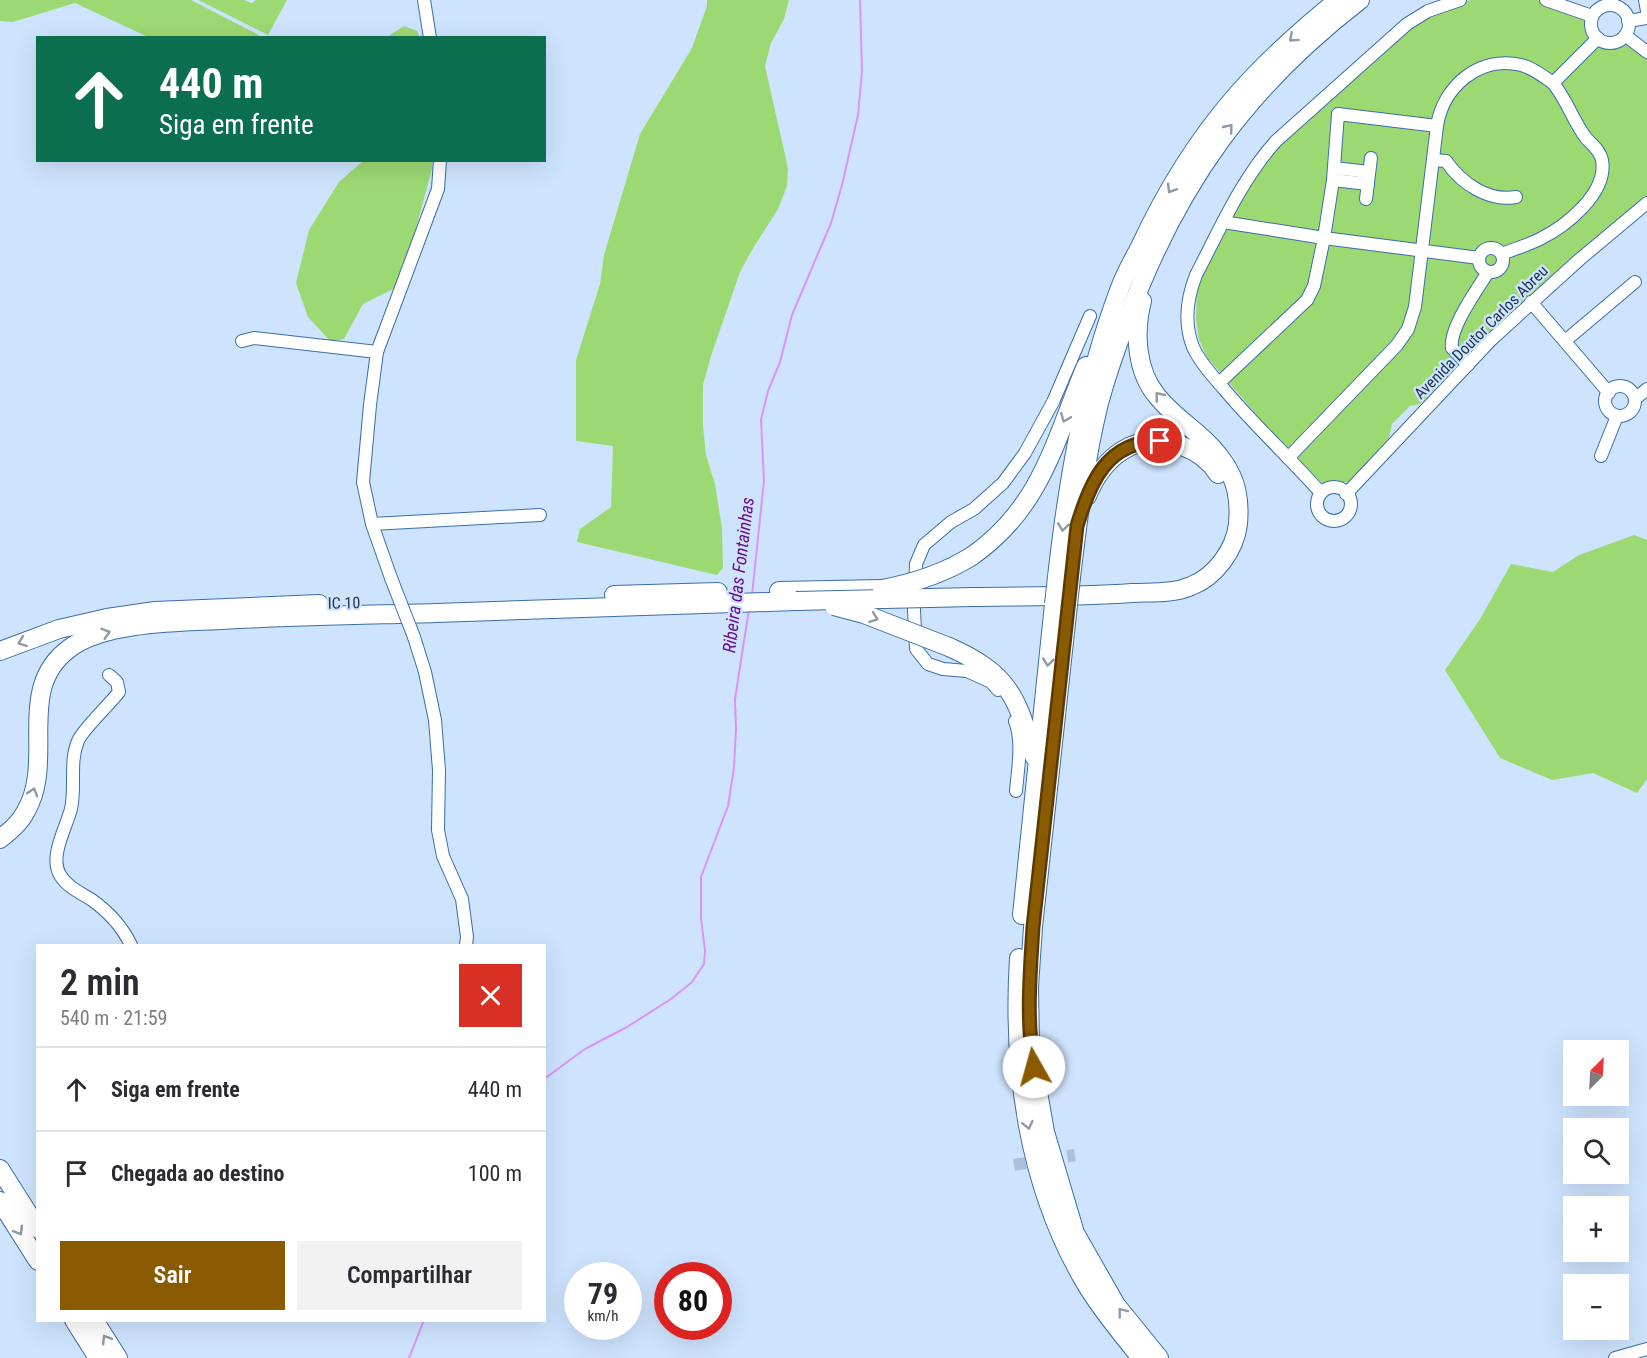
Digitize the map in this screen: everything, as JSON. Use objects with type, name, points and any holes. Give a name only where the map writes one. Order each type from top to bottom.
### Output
[{"type":"highway","points":[[1158,1358],[1116,1305],[1075,1233],[1045,1132],[1030,1046],[1029,987],[1033,927],[1064,577],[1068,491],[1078,435],[1120,287],[1159,207],[1210,128],[1257,73],[1282,48],[1338,0]]},
{"type":"highway","points":[[1064,577],[1077,526],[1090,446],[1107,374],[1136,295],[1164,230],[1204,162],[1244,110],[1291,59],[1360,0]]},
{"type":"highway","name":"IC 10","points":[[0,651],[59,629],[107,618],[155,611],[266,605],[505,600],[693,592],[882,589],[1106,595],[1168,591],[1190,587],[1210,575],[1227,554],[1237,531],[1240,504],[1235,483],[1222,460],[1156,396],[1143,369],[1138,340],[1138,319],[1164,230]]},
{"type":"highway","name":"IC 10","points":[[882,589],[928,578],[951,569],[972,556],[1001,533],[1032,495],[1047,465],[1120,287]]},
{"type":"highway","name":"IC 10","points":[[0,839],[26,812],[37,780],[41,688],[47,671],[58,657],[85,639],[123,628],[228,620],[659,607],[1137,585],[1167,581],[1193,573],[1211,557],[1223,536],[1228,515],[1226,495],[1215,469],[1200,455],[1170,442],[1140,443],[1119,452],[1100,470],[1085,500],[1077,526]]},
{"type":"highway","name":"IC 10","points":[[796,601],[853,611],[949,647],[981,663],[1002,681],[1011,693],[1023,718],[1037,766]]},
{"type":"highway","points":[[1061,605],[1037,766],[1017,988],[1016,1032],[1020,1076],[1026,1120],[1044,1189],[1065,1243],[1107,1316],[1139,1358]]},
{"type":"highway","points":[[0,1169],[36,1226]]},
{"type":"highway","points":[[0,1201],[36,1258]]},
{"type":"highway","points":[[75,1322],[98,1358]]},
{"type":"highway","points":[[95,1322],[118,1358]]},
{"type":"street","points":[[424,0],[430,36]]},
{"type":"street","points":[[1322,493],[1257,427],[1194,350],[1188,317],[1193,282],[1243,185],[1262,157],[1281,136],[1407,24],[1428,11],[1460,0]]},
{"type":"street","points":[[1546,0],[1592,16]]},
{"type":"street","points":[[1645,0],[1647,11]]},
{"type":"street","points":[[1612,6],[1626,14],[1628,21],[1626,36],[1621,41],[1613,43],[1598,38],[1591,28],[1592,16],[1603,7],[1612,6]]},
{"type":"street","points":[[1628,21],[1647,18]]},
{"type":"street","points":[[1626,36],[1647,52]]},
{"type":"street","points":[[1553,83],[1598,38]]},
{"type":"street","points":[[1288,458],[1378,366],[1406,333],[1415,307],[1439,114],[1447,97],[1467,75],[1483,67],[1501,64],[1521,65],[1534,70],[1553,83],[1562,93],[1580,129],[1599,152],[1602,160],[1600,181],[1592,196],[1579,211],[1560,227],[1538,240],[1502,254]]},
{"type":"street","points":[[1322,99],[1338,114],[1437,126]]},
{"type":"street","points":[[1219,383],[1307,300],[1314,286],[1324,238],[1333,174],[1338,114]]},
{"type":"street","points":[[1366,199],[1371,158]]},
{"type":"street","points":[[1434,160],[1446,161],[1461,179],[1482,192],[1504,198],[1516,197]]},
{"type":"street","points":[[440,162],[438,189],[377,352],[363,482],[372,524],[425,672],[435,720],[439,770],[438,830],[443,856],[462,899],[466,944]]},
{"type":"street","points":[[1333,174],[1369,178]]},
{"type":"street","name":"Avenida Doutor Carlos Abreu","points":[[1347,494],[1468,365],[1531,302],[1647,202]]},
{"type":"street","points":[[1223,222],[1479,258]]},
{"type":"street","points":[[1486,249],[1497,250],[1502,254],[1503,262],[1497,270],[1488,272],[1480,267],[1479,258],[1486,249]]},
{"type":"street","points":[[1468,365],[1452,348],[1452,339],[1488,272]]},
{"type":"street","points":[[1565,341],[1635,282]]},
{"type":"street","points":[[1531,302],[1609,393]]},
{"type":"street","points":[[1016,791],[1019,762],[1018,729],[1008,701],[991,682],[968,671],[943,669],[928,663],[916,649],[914,610],[916,564],[924,545],[951,522],[974,509],[1003,483],[1025,453],[1053,402],[1090,316]]},
{"type":"street","points":[[242,341],[255,338],[377,352]]},
{"type":"street","points":[[1622,387],[1630,390],[1635,399],[1631,412],[1617,416],[1607,406],[1606,397],[1612,389],[1622,387]]},
{"type":"street","points":[[1635,399],[1647,389]]},
{"type":"street","points":[[1601,456],[1617,416]]},
{"type":"street","points":[[1330,488],[1339,488],[1347,494],[1350,502],[1349,511],[1345,516],[1334,521],[1324,518],[1317,501],[1322,493],[1330,488]]},
{"type":"street","points":[[372,524],[540,515]]},
{"type":"street","points":[[109,675],[117,682],[119,692],[78,738],[73,758],[74,783],[71,807],[58,851],[57,868],[61,877],[69,885],[111,915],[123,929],[130,944]]},
{"type":"street","points":[[1615,1358],[1647,1349]]},
{"type":"green space","points":[[0,0],[191,0],[259,35],[146,36],[75,3],[13,22],[0,21]]},
{"type":"green space","points":[[198,0],[244,0],[252,3],[256,0],[287,0],[268,35]]},
{"type":"green space","points":[[707,0],[789,0],[784,19],[771,43],[765,66],[788,168],[787,186],[778,209],[740,272],[703,385],[706,455],[715,484],[722,528],[723,568],[717,575],[577,542],[580,529],[611,507],[613,446],[576,441],[576,360],[600,284],[604,255],[640,134],[692,48]]},
{"type":"green space","points":[[1471,0],[1537,0],[1561,6],[1585,16],[1585,23],[1591,37],[1603,46],[1617,46],[1624,42],[1647,58],[1647,198],[1507,315],[1420,404],[1410,406],[1392,424],[1389,438],[1349,482],[1322,483],[1273,434],[1207,357],[1199,340],[1196,320],[1197,285],[1201,271],[1262,162],[1398,35],[1448,6]]},
{"type":"green space","points":[[404,26],[417,31],[419,36],[390,36]]},
{"type":"green space","points":[[362,162],[432,162],[413,239],[395,288],[363,304],[344,339],[331,342],[308,317],[296,283],[309,230],[339,182]]},
{"type":"green space","points":[[1634,535],[1647,540],[1647,779],[1637,793],[1593,773],[1552,780],[1500,758],[1445,670],[1480,619],[1511,564],[1553,572],[1579,555]]},
{"type":"waterway","name":"Ribeira das Fontainhas","points":[[752,595],[764,481],[761,420],[792,315],[831,223],[842,185],[858,115],[862,71],[860,0]]},
{"type":"waterway","name":"Ribeira das Fontainhas","points":[[546,1078],[585,1049],[627,1027],[671,999],[692,982],[704,964],[701,877],[728,806],[734,768],[735,699],[749,609]]},
{"type":"waterway","name":"Ribeira das Fontainhas","points":[[409,1358],[423,1322]]},
{"type":"tunnel","points":[[1014,1165],[1075,1155]]},
{"type":"route","points":[[1034,1067],[1030,1046],[1029,987],[1033,927],[1077,526],[1092,484],[1109,460],[1131,446],[1160,441]]}]
